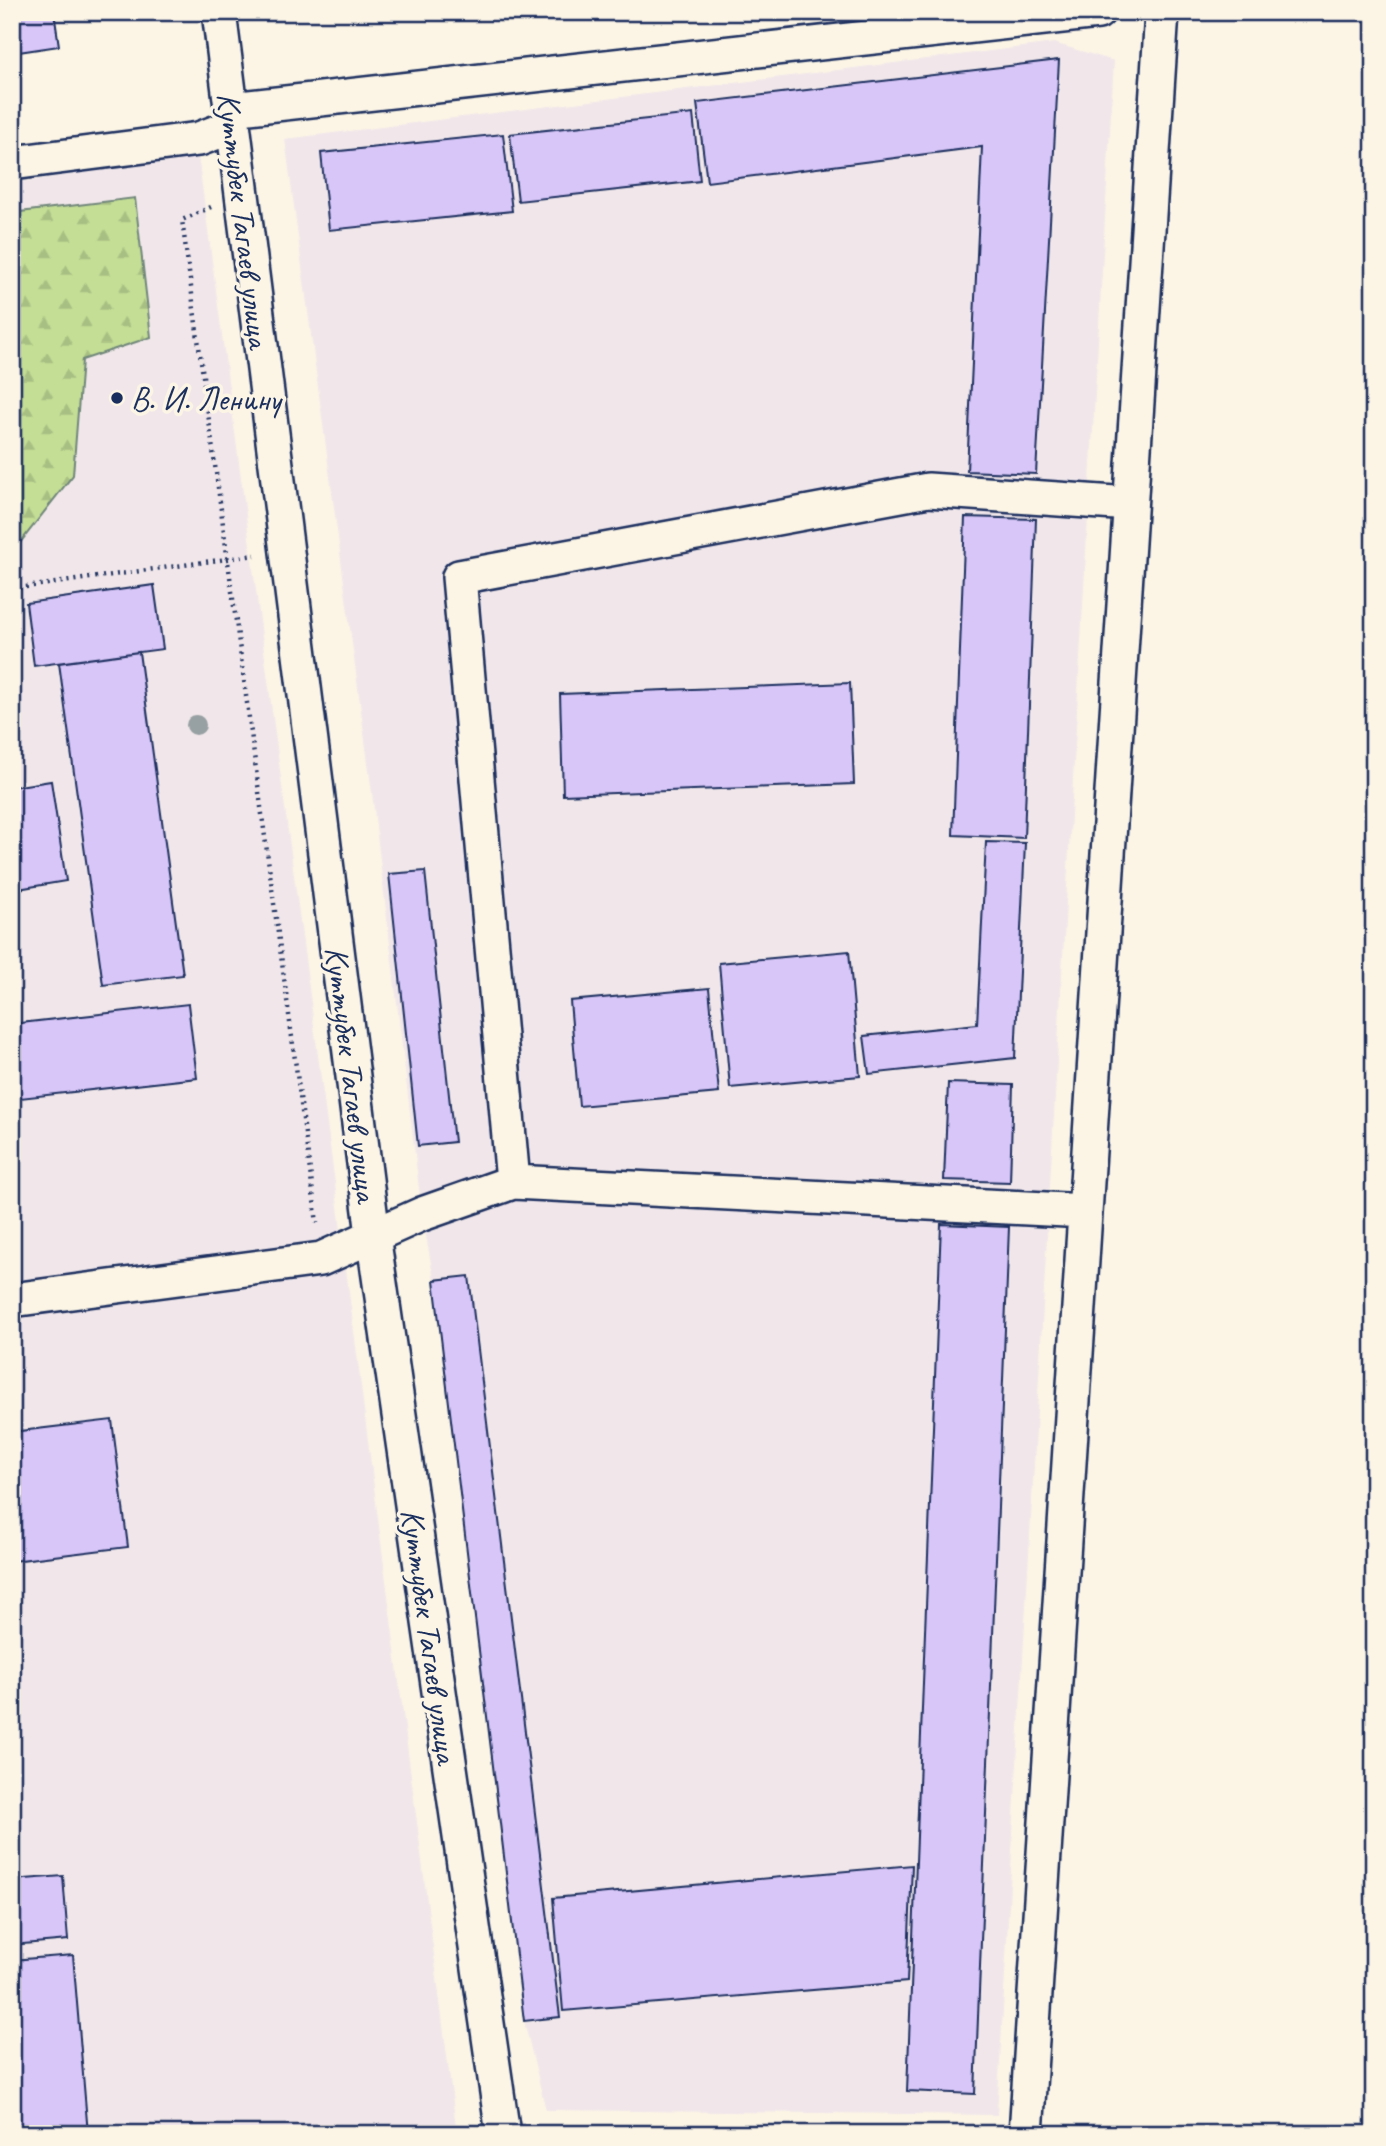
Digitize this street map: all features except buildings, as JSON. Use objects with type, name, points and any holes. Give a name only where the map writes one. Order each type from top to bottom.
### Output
[{"type":"street","name":"Куттубек Тагаев улица","points":[[219,12],[373,1235],[503,2134]]},
{"type":"street","points":[[12,163],[199,139],[233,128],[883,24],[1098,12]]},
{"type":"street","points":[[1026,2134],[1162,12]]},
{"type":"street","points":[[513,1182],[459,576],[928,490],[1130,504]]},
{"type":"street","points":[[12,1300],[321,1259],[422,1214],[513,1182],[1085,1211]]},
{"type":"path","points":[[242,194],[181,220],[229,559],[321,1259]]},
{"type":"path","points":[[12,589],[287,551]]},
{"type":"shaded area","points":[[1054,43],[1114,61],[997,2115],[546,2110],[524,2021],[434,1280],[422,1214],[373,801],[285,139]]},
{"type":"shaded area","points":[[198,155],[335,1183],[457,2134],[12,2134],[12,183]]},
{"type":"green space","points":[[135,198],[151,337],[82,360],[73,475],[12,553],[12,213]]},
{"type":"place","name":"В. И. Ленину","points":[[117,398]]}]
